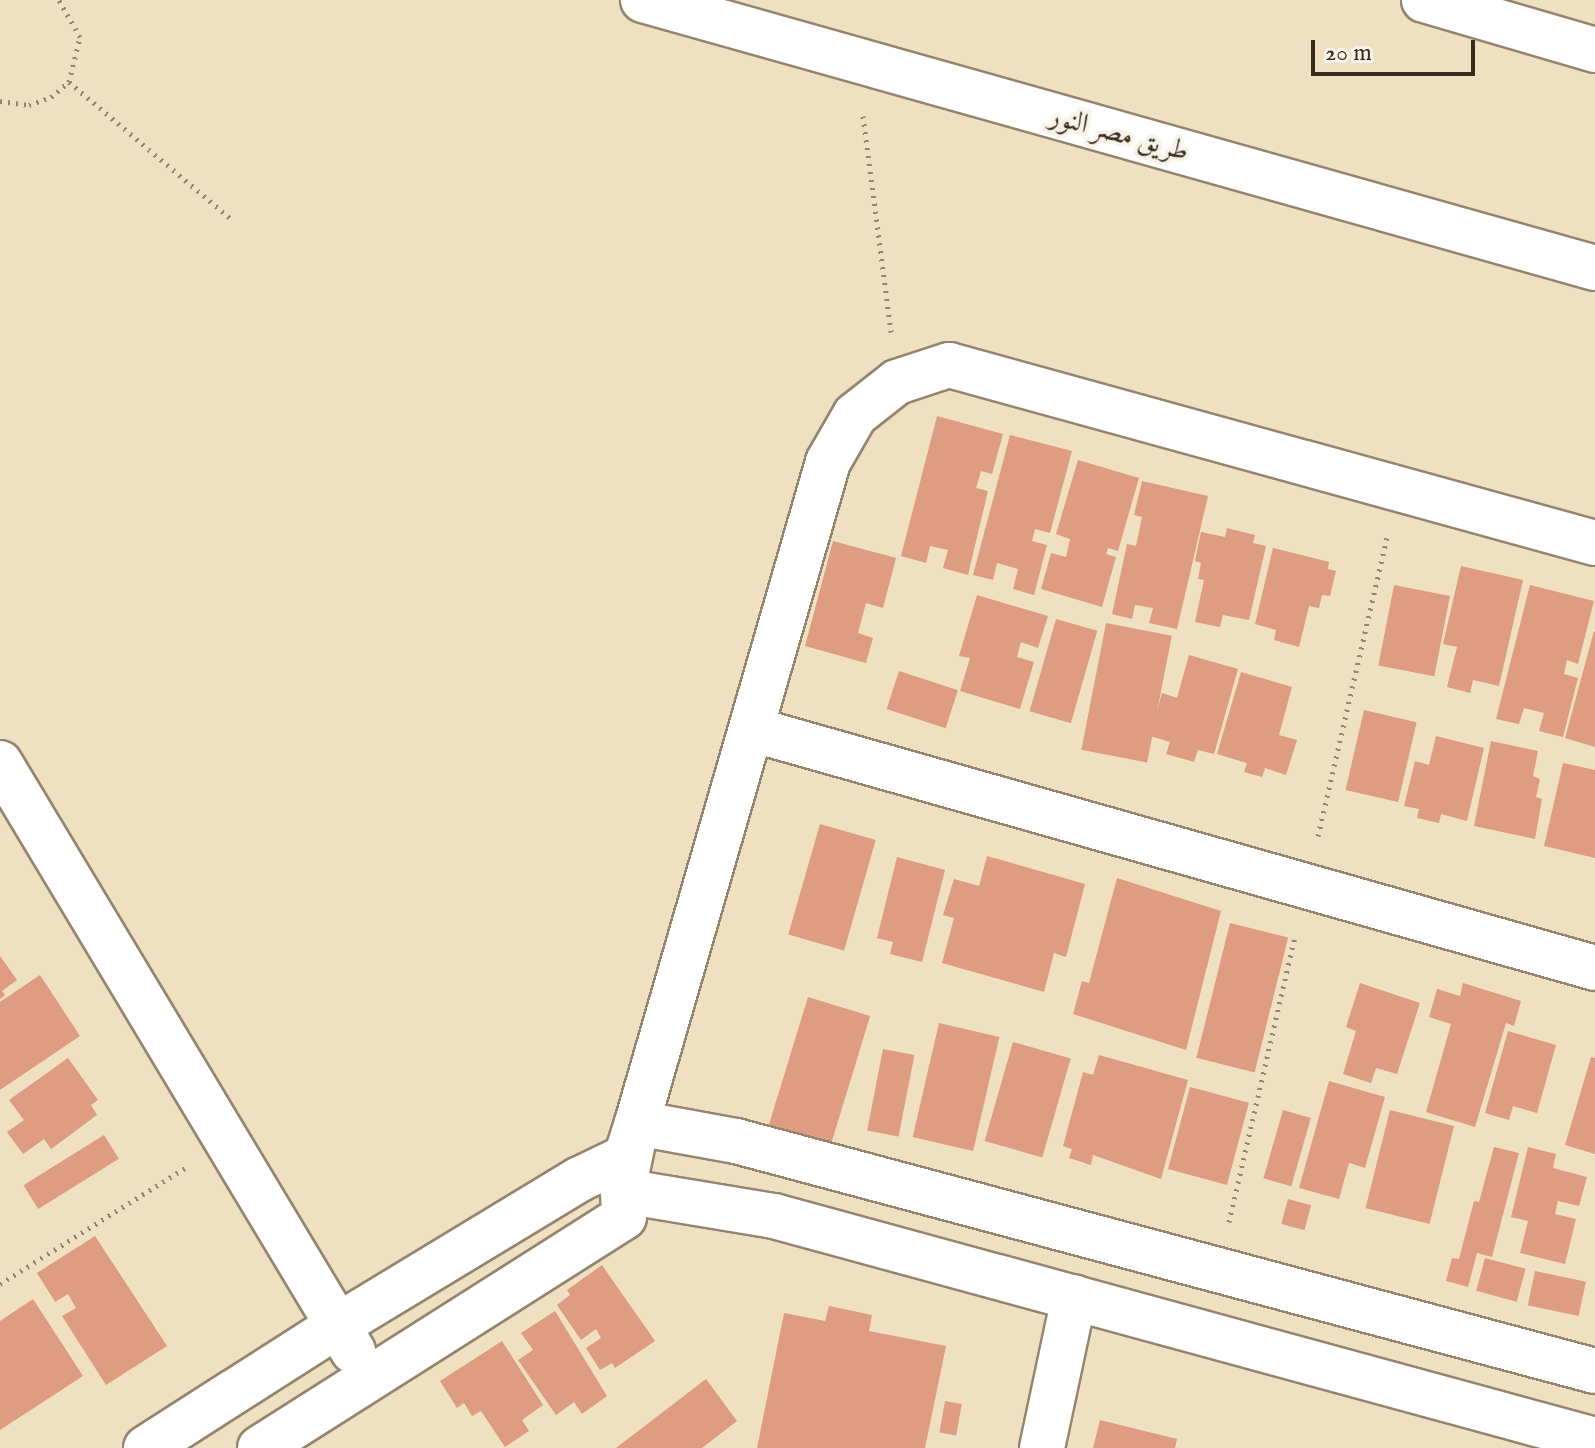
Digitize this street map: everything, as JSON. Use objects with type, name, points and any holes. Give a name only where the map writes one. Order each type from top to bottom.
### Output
[{"type":"street","name":"طريق مصر النور","points":[[643,0],[857,63],[1595,268]]},
{"type":"street","points":[[1424,0],[1595,50]]},
{"type":"street","points":[[146,1448],[337,1326],[580,1179],[626,1157],[828,462],[855,415],[897,382],[949,365],[1595,543]]},
{"type":"street","points":[[751,729],[1595,968]]},
{"type":"street","points":[[0,763],[370,1378]]},
{"type":"street","points":[[260,1448],[624,1217],[623,1191],[637,1123]]},
{"type":"street","points":[[637,1123],[736,1141],[1595,1371]]},
{"type":"street","points":[[623,1191],[774,1216],[1074,1297],[1485,1429],[1595,1440]]},
{"type":"street","points":[[1042,1448],[1074,1297]]},
{"type":"path","points":[[0,101],[29,105],[51,97],[69,82],[80,37],[59,0]]},
{"type":"path","points":[[857,63],[897,382]]},
{"type":"path","points":[[69,82],[230,218]]},
{"type":"path","points":[[0,1284],[226,1142]]},
{"type":"building","points":[[937,416],[1003,434],[992,474],[981,471],[976,488],[988,491],[968,575],[943,568],[948,550],[930,546],[926,563],[901,556]]},
{"type":"building","points":[[1010,435],[1072,451],[1050,533],[1035,529],[1032,541],[1047,545],[1034,595],[1013,589],[1018,569],[997,563],[993,580],[973,575]]},
{"type":"building","points":[[1078,460],[1139,478],[1118,551],[1108,548],[1106,554],[1116,557],[1102,607],[1041,589],[1051,553],[1066,557],[1070,539],[1056,534]]},
{"type":"building","points":[[1142,481],[1208,496],[1177,629],[1149,623],[1153,608],[1135,605],[1132,619],[1112,614],[1127,544],[1136,546],[1142,517],[1134,515]]},
{"type":"building","points":[[1227,528],[1255,535],[1253,543],[1266,546],[1249,620],[1223,615],[1220,627],[1195,622],[1204,580],[1198,579],[1201,563],[1195,561],[1201,532],[1225,537]]},
{"type":"building","points":[[833,541],[896,558],[883,608],[866,603],[858,633],[873,638],[866,663],[805,646]]},
{"type":"building","points":[[1273,548],[1329,562],[1328,569],[1336,571],[1330,596],[1322,595],[1319,608],[1309,606],[1299,647],[1274,640],[1276,630],[1255,624]]},
{"type":"building","points":[[1461,566],[1523,580],[1499,686],[1473,680],[1470,693],[1447,687],[1457,647],[1443,644]]},
{"type":"building","points":[[1394,585],[1450,596],[1434,676],[1378,665]]},
{"type":"building","points":[[1530,585],[1594,601],[1578,664],[1567,660],[1564,674],[1578,678],[1563,737],[1539,731],[1544,713],[1524,708],[1519,724],[1496,719]]},
{"type":"building","points":[[977,595],[1048,616],[1038,648],[1021,642],[1017,657],[1034,662],[1020,709],[960,691],[970,658],[959,656]]},
{"type":"building","points":[[1056,619],[1097,631],[1071,723],[1030,711]]},
{"type":"building","points":[[1106,623],[1172,636],[1147,762],[1081,750]]},
{"type":"building","points":[[1595,632],[1595,747],[1565,738]]},
{"type":"building","points":[[1189,655],[1238,669],[1214,754],[1198,750],[1194,762],[1166,754],[1170,742],[1150,736],[1162,693],[1177,698]]},
{"type":"building","points":[[899,671],[958,690],[946,728],[887,709]]},
{"type":"building","points":[[1241,672],[1292,687],[1279,735],[1297,740],[1286,775],[1265,768],[1262,777],[1244,772],[1247,763],[1217,754]]},
{"type":"building","points":[[1364,710],[1417,722],[1398,802],[1346,790]]},
{"type":"building","points":[[1436,736],[1484,748],[1467,821],[1441,814],[1439,823],[1417,818],[1419,809],[1404,806],[1415,761],[1429,765]]},
{"type":"building","points":[[1491,741],[1538,751],[1533,776],[1540,779],[1536,797],[1542,799],[1535,839],[1474,826]]},
{"type":"building","points":[[1563,763],[1595,770],[1595,858],[1544,846]]},
{"type":"building","points":[[820,824],[876,840],[844,951],[788,935]]},
{"type":"building","points":[[987,856],[1085,884],[1066,957],[1054,953],[1044,992],[942,963],[954,918],[943,915],[954,879],[979,886]]},
{"type":"building","points":[[897,857],[945,870],[922,962],[890,954],[893,942],[877,938]]},
{"type":"building","points":[[1117,878],[1221,911],[1186,1050],[1073,1014],[1082,981],[1089,983]]},
{"type":"building","points":[[1230,923],[1288,938],[1255,1072],[1196,1058]]},
{"type":"building","points":[[0,956],[17,980],[2,991],[5,995],[0,999]]},
{"type":"building","points":[[40,975],[80,1036],[0,1090],[0,1002]]},
{"type":"building","points":[[1360,983],[1420,1003],[1397,1074],[1376,1068],[1371,1083],[1343,1074],[1356,1031],[1346,1027]]},
{"type":"building","points":[[1463,983],[1521,1001],[1514,1026],[1506,1023],[1475,1127],[1426,1112],[1451,1024],[1429,1017],[1437,989],[1460,996]]},
{"type":"building","points":[[808,997],[870,1016],[829,1152],[766,1133]]},
{"type":"building","points":[[939,1023],[999,1037],[973,1151],[913,1137]]},
{"type":"building","points":[[1508,1031],[1556,1045],[1537,1113],[1513,1106],[1509,1120],[1485,1113]]},
{"type":"building","points":[[1013,1042],[1071,1059],[1042,1158],[985,1141]]},
{"type":"building","points":[[883,1049],[914,1055],[899,1137],[867,1130]]},
{"type":"building","points":[[1099,1055],[1188,1080],[1161,1179],[1093,1155],[1091,1165],[1069,1158],[1072,1149],[1063,1146],[1083,1072],[1093,1075]]},
{"type":"building","points":[[1591,1057],[1595,1058],[1595,1154],[1565,1145]]},
{"type":"building","points":[[68,1058],[98,1100],[91,1105],[97,1115],[51,1149],[44,1139],[23,1154],[7,1132],[24,1120],[9,1100]]},
{"type":"building","points":[[1329,1081],[1385,1097],[1365,1168],[1349,1163],[1339,1199],[1299,1188]]},
{"type":"building","points":[[1190,1087],[1249,1103],[1227,1185],[1168,1169]]},
{"type":"building","points":[[1283,1110],[1311,1118],[1291,1186],[1263,1178]]},
{"type":"building","points":[[1390,1110],[1454,1126],[1430,1224],[1366,1208]]},
{"type":"building","points":[[104,1135],[119,1159],[38,1209],[23,1185]]},
{"type":"building","points":[[1494,1147],[1519,1153],[1492,1257],[1477,1253],[1468,1287],[1446,1281],[1452,1258],[1459,1259],[1474,1201],[1479,1202]]},
{"type":"building","points":[[1528,1147],[1556,1154],[1553,1168],[1587,1177],[1579,1206],[1558,1201],[1555,1214],[1576,1219],[1565,1264],[1520,1253],[1528,1221],[1511,1217]]},
{"type":"building","points":[[1288,1199],[1311,1205],[1304,1230],[1281,1224]]},
{"type":"building","points":[[95,1236],[167,1346],[106,1385],[62,1316],[76,1308],[68,1294],[55,1302],[37,1273]]},
{"type":"building","points":[[1485,1258],[1526,1269],[1517,1302],[1476,1291]]},
{"type":"building","points":[[602,1265],[655,1341],[615,1368],[612,1363],[600,1370],[586,1348],[601,1338],[596,1329],[581,1340],[557,1305],[570,1295],[567,1290]]},
{"type":"building","points":[[1535,1271],[1586,1282],[1579,1316],[1528,1305]]},
{"type":"building","points":[[33,1299],[83,1376],[0,1430],[0,1321]]},
{"type":"building","points":[[829,1306],[872,1315],[869,1331],[946,1346],[925,1448],[757,1448],[784,1313],[825,1321]]},
{"type":"building","points":[[555,1311],[607,1396],[582,1414],[574,1402],[556,1415],[518,1360],[533,1350],[521,1333]]},
{"type":"building","points":[[502,1341],[543,1405],[522,1420],[529,1431],[505,1447],[481,1411],[472,1416],[464,1403],[457,1408],[440,1381]]},
{"type":"building","points":[[706,1379],[737,1421],[702,1448],[616,1448]]},
{"type":"building","points":[[945,1401],[962,1404],[956,1435],[939,1433]]},
{"type":"building","points":[[1100,1420],[1177,1439],[1175,1448],[1093,1448]]}]
